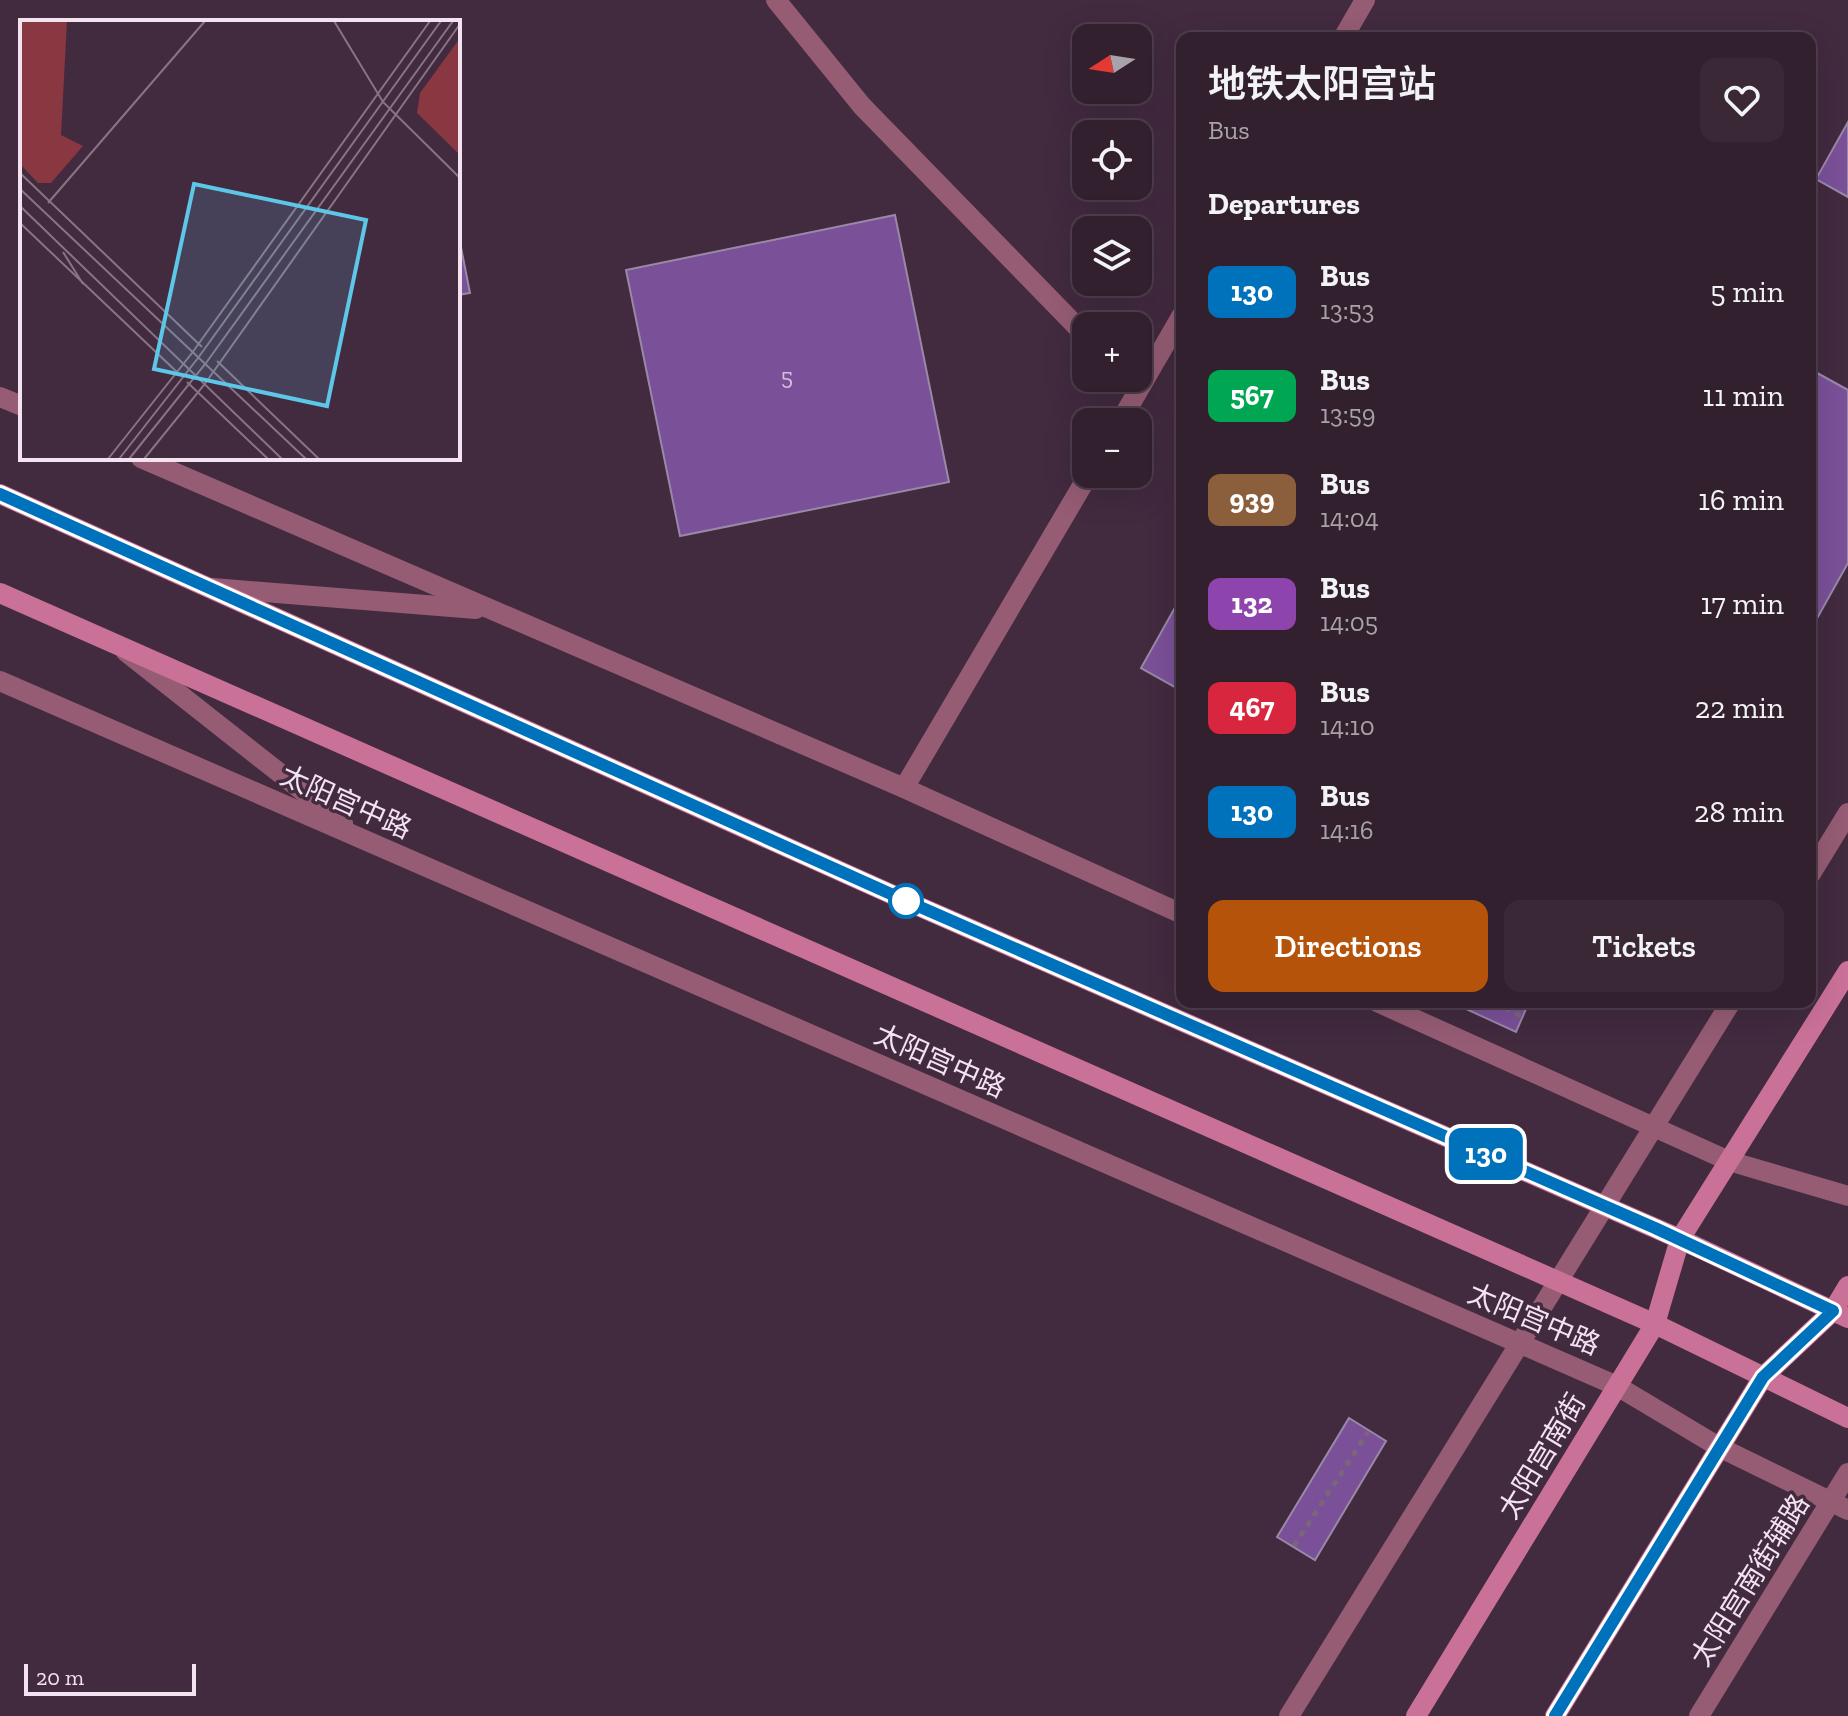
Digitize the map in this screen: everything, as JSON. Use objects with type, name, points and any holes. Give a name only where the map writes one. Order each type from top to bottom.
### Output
[{"type":"main road","points":[[0,494],[911,903],[1680,1239],[1840,1315]]},
{"type":"main road","name":"太阳宫中路","points":[[0,593],[1559,1281],[1848,1418]]},
{"type":"main road","name":"太阳宫南街","points":[[1416,1716],[1655,1324],[1680,1239],[1848,971]]},
{"type":"main road","points":[[1555,1716],[1763,1377],[1840,1315],[1848,1286]]},
{"type":"street","points":[[776,0],[862,106],[1072,322]]},
{"type":"street","points":[[1346,32],[1365,0]]},
{"type":"street","points":[[1152,357],[1176,323]]},
{"type":"street","points":[[0,397],[20,405]]},
{"type":"street","points":[[146,460],[904,788],[1176,911]]},
{"type":"street","points":[[904,788],[1081,488]]},
{"type":"street","points":[[213,588],[492,611]]},
{"type":"street","points":[[117,645],[368,842]]},
{"type":"street","name":"太阳宫中路","points":[[0,681],[1617,1386],[1719,1447],[1839,1506]]},
{"type":"street","points":[[1816,865],[1848,813]]},
{"type":"street","points":[[1390,1008],[1729,1161],[1848,1196]]},
{"type":"street","points":[[1289,1716],[1727,1008]]},
{"type":"street","name":"太阳宫南街辅路","points":[[1699,1716],[1839,1506],[1848,1473]]},
{"type":"path","points":[[1506,1008],[1525,1018]]},
{"type":"path","points":[[1294,1546],[1368,1432]]},
{"type":"building","points":[[1848,122],[1848,197],[1816,179]]},
{"type":"building","points":[[895,215],[949,482],[680,536],[626,270]]},
{"type":"building","points":[[460,242],[470,293],[460,295]]},
{"type":"building","points":[[1816,372],[1848,390],[1848,563],[1816,620]]},
{"type":"building","points":[[1176,606],[1176,688],[1141,668]]},
{"type":"building","points":[[1464,1008],[1526,1008],[1516,1032]]},
{"type":"building","points":[[1349,1418],[1386,1441],[1315,1560],[1277,1537]]},
{"type":"bus line","name":"130","points":[[0,494],[911,903],[1655,1228],[1833,1311],[1763,1377],[1555,1716]]}]
